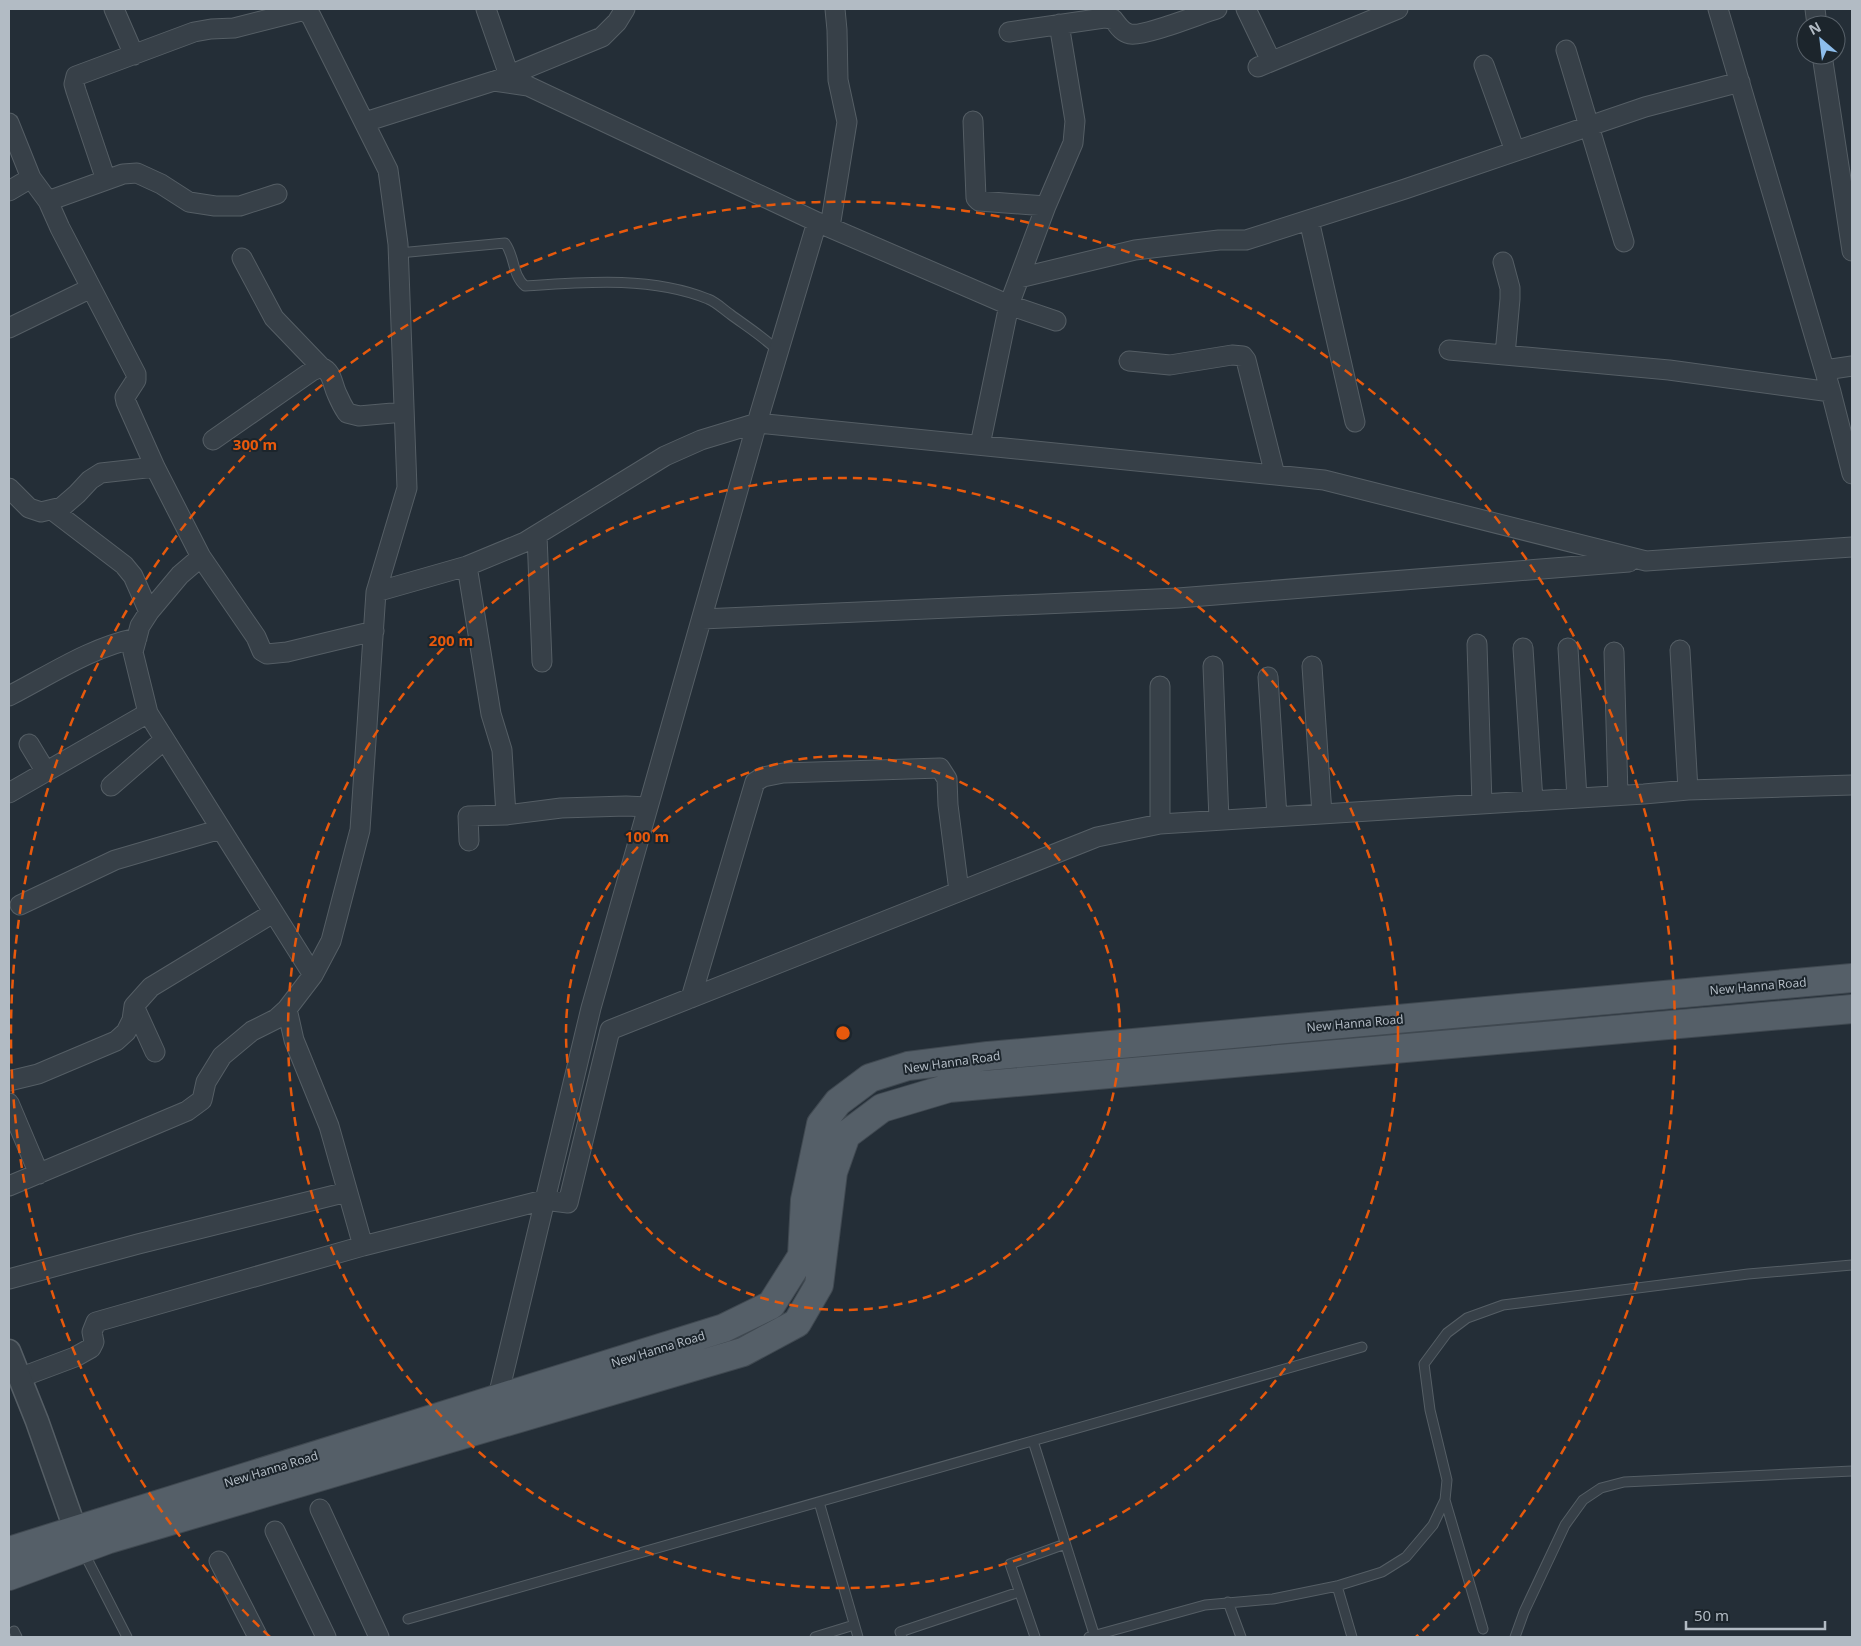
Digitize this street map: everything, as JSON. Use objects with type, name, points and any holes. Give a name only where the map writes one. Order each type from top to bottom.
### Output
[{"type":"main road","name":"New Hanna Road","points":[[494,1413],[724,1328],[771,1305],[802,1256],[805,1200],[822,1124],[838,1102],[870,1078],[885,1073],[908,1066],[988,1056],[1852,978]]},
{"type":"main road","name":"New Hanna Road","points":[[9,1551],[79,1539],[494,1413],[743,1352],[797,1323],[819,1285],[833,1172],[846,1135],[882,1108],[949,1088],[1852,1010]]},
{"type":"main road","name":"New Hanna Road","points":[[9,1576],[79,1539]]},
{"type":"street","points":[[114,9],[134,55]]},
{"type":"street","points":[[486,9],[501,78]]},
{"type":"street","points":[[365,122],[501,78],[602,37],[617,22],[625,9]]},
{"type":"street","points":[[494,1413],[591,1008],[778,352],[823,224],[847,122],[838,80],[835,9]]},
{"type":"street","points":[[1009,32],[1104,18],[1112,14],[1121,30],[1130,34],[1144,33],[1217,9]]},
{"type":"street","points":[[1246,9],[1264,64],[1398,9]]},
{"type":"street","points":[[1718,9],[1825,370],[1852,474]]},
{"type":"street","points":[[9,1186],[187,1111],[202,1100],[206,1082],[222,1056],[252,1031],[276,1019],[287,1009],[313,975],[331,941],[360,830],[376,592],[407,488],[399,254],[388,170],[311,16],[306,12],[301,12],[253,16],[234,28],[194,32],[76,76],[74,84],[106,180]]},
{"type":"street","points":[[980,445],[1009,305],[1046,206],[1073,143],[1075,120],[1059,24]]},
{"type":"street","points":[[1566,50],[1624,242]]},
{"type":"street","points":[[1484,65],[1515,151]]},
{"type":"street","points":[[1824,65],[1852,251]]},
{"type":"street","points":[[501,78],[528,86],[823,224],[1009,305],[1056,321]]},
{"type":"street","points":[[1019,278],[1135,250],[1219,240],[1246,240],[1405,189],[1645,107],[1740,82]]},
{"type":"street","points":[[974,121],[976,198],[979,201],[1046,206]]},
{"type":"street","points":[[9,123],[31,178],[48,201],[136,374],[136,380],[125,397],[126,402],[155,467],[201,557],[256,637],[262,651],[267,654],[288,652],[374,631]]},
{"type":"street","points":[[48,201],[123,174],[137,173],[161,184],[190,202],[215,206],[240,206],[277,194]]},
{"type":"street","points":[[9,191],[31,178]]},
{"type":"street","points":[[1309,220],[1355,422]]},
{"type":"street","points":[[242,258],[274,318],[320,367],[327,369],[347,413],[360,416],[404,412]]},
{"type":"street","points":[[1503,262],[1510,288],[1505,355]]},
{"type":"street","points":[[11,323],[91,288]]},
{"type":"street","points":[[1449,350],[1669,370],[1831,392]]},
{"type":"street","points":[[1129,360],[1170,365],[1232,354],[1243,356],[1246,360],[1275,475]]},
{"type":"street","points":[[1825,370],[1852,366]]},
{"type":"street","points":[[212,440],[320,367]]},
{"type":"street","points":[[376,592],[467,566],[525,542],[665,456],[700,440],[757,423],[1324,480],[1646,561]]},
{"type":"street","points":[[9,488],[29,508],[41,512],[62,507],[78,494],[90,480],[101,474],[155,467]]},
{"type":"street","points":[[52,510],[124,565],[133,576],[149,612]]},
{"type":"street","points":[[537,535],[542,662]]},
{"type":"street","points":[[702,619],[1178,598],[1646,561],[1852,547]]},
{"type":"street","points":[[201,557],[180,575],[149,612],[140,626],[134,652],[148,713],[313,975]]},
{"type":"street","points":[[467,566],[492,714],[502,750],[506,815]]},
{"type":"street","points":[[9,696],[90,653],[118,642],[137,638]]},
{"type":"street","points":[[1477,644],[1482,804]]},
{"type":"street","points":[[1523,648],[1533,801]]},
{"type":"street","points":[[1568,648],[1577,798]]},
{"type":"street","points":[[1680,650],[1688,790]]},
{"type":"street","points":[[1614,652],[1618,795]]},
{"type":"street","points":[[1213,666],[1219,820]]},
{"type":"street","points":[[1312,666],[1322,814]]},
{"type":"street","points":[[1268,676],[1277,817]]},
{"type":"street","points":[[1160,686],[1160,824]]},
{"type":"street","points":[[9,793],[148,713]]},
{"type":"street","points":[[111,786],[164,740]]},
{"type":"street","points":[[29,744],[46,772]]},
{"type":"street","points":[[691,998],[755,782],[763,777],[783,773],[940,768],[947,779],[948,805],[958,891]]},
{"type":"street","points":[[19,1378],[74,1357],[91,1348],[94,1342],[92,1332],[96,1322],[363,1246],[544,1200],[568,1203],[610,1030],[1097,837],[1160,824],[1219,820],[1688,790],[1852,786]]},
{"type":"street","points":[[468,841],[468,816],[506,815],[561,808],[648,807]]},
{"type":"street","points":[[20,905],[115,860],[221,829]]},
{"type":"street","points":[[9,1082],[38,1074],[116,1040],[126,1032],[132,1020],[134,1006],[151,987],[273,913]]},
{"type":"street","points":[[134,1006],[154,1052]]},
{"type":"street","points":[[287,1009],[294,1040],[329,1126],[363,1246]]},
{"type":"street","points":[[9,1103],[39,1174]]},
{"type":"street","points":[[9,1279],[129,1246],[347,1192]]},
{"type":"street","points":[[9,1351],[79,1539]]},
{"type":"street","points":[[320,1508],[379,1637]]},
{"type":"street","points":[[275,1531],[326,1637]]},
{"type":"street","points":[[219,1561],[258,1637]]},
{"type":"lane","points":[[399,254],[505,243],[518,280],[525,286],[594,283],[640,285],[682,290],[710,300],[770,343],[778,352]]},
{"type":"lane","points":[[1483,1629],[1446,1500],[1447,1480],[1430,1410],[1424,1364],[1447,1333],[1466,1318],[1503,1305],[1748,1274],[1852,1265]]},
{"type":"lane","points":[[408,1619],[1362,1347]]},
{"type":"lane","points":[[1033,1442],[1093,1637],[1205,1605],[1273,1599],[1336,1586],[1382,1572],[1406,1557],[1433,1526],[1446,1500]]},
{"type":"lane","points":[[1515,1637],[1524,1612],[1566,1525],[1583,1500],[1601,1488],[1624,1482],[1852,1471]]},
{"type":"lane","points":[[819,1502],[858,1637]]},
{"type":"lane","points":[[79,1539],[127,1637]]},
{"type":"lane","points":[[1035,1637],[1010,1564],[1065,1544]]},
{"type":"lane","points":[[1336,1586],[1352,1637]]},
{"type":"lane","points":[[902,1637],[900,1632],[1019,1592]]},
{"type":"lane","points":[[1228,1602],[1241,1637]]},
{"type":"lane","points":[[815,1637],[854,1625]]}]
